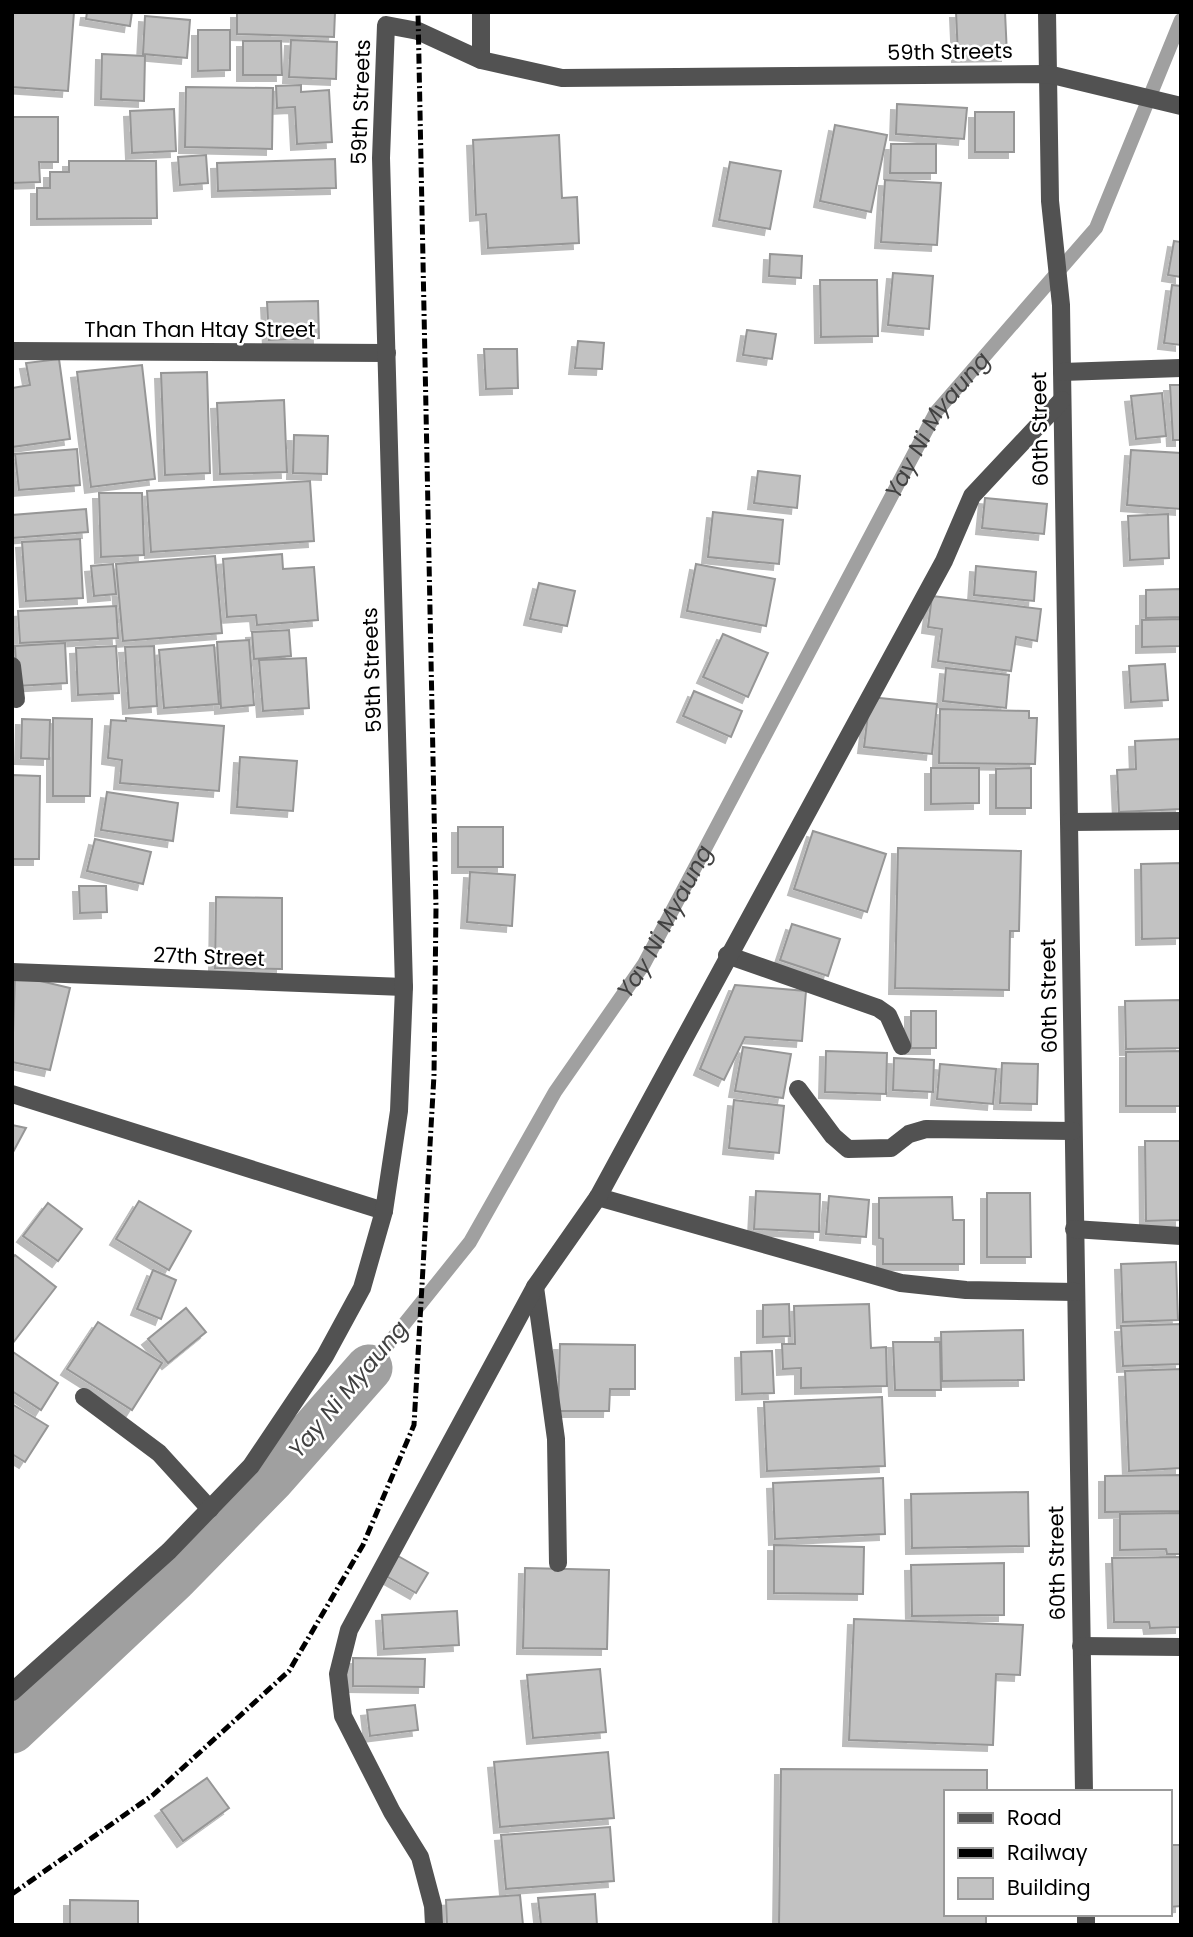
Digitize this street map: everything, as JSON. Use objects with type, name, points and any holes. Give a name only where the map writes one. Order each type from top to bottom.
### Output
[{"type":"street","points":[[481,12],[481,60]]},
{"type":"street","name":"60th Street","points":[[1047,12],[1050,201],[1061,305],[1084,1790]]},
{"type":"street","name":"59th Streets","points":[[12,1692],[169,1551],[251,1466],[325,1356],[362,1287],[384,1211],[399,1111],[404,987],[381,158],[386,19],[481,60],[562,78],[1048,74],[1178,105]]},
{"type":"street","name":"Than Than Htay Street","points":[[12,351],[387,352]]},
{"type":"street","points":[[1062,372],[1181,368]]},
{"type":"street","points":[[434,1925],[433,1906],[420,1857],[392,1812],[343,1716],[338,1674],[349,1630],[536,1287],[598,1197],[727,955],[944,561],[972,496],[1062,400]]},
{"type":"street","points":[[12,666],[16,699]]},
{"type":"street","points":[[1069,822],[1181,821]]},
{"type":"street","points":[[727,955],[878,1008],[892,1021],[902,1046]]},
{"type":"street","name":"27th Street","points":[[12,972],[404,987]]},
{"type":"street","points":[[798,1089],[833,1136],[848,1149],[891,1148],[909,1134],[926,1129],[1073,1131]]},
{"type":"street","points":[[12,1094],[384,1211]]},
{"type":"street","points":[[598,1197],[901,1283],[967,1290],[1076,1292]]},
{"type":"street","points":[[1074,1229],[1181,1236]]},
{"type":"street","points":[[536,1287],[556,1438],[558,1563]]},
{"type":"street","points":[[84,1397],[153,1448],[210,1509]]},
{"type":"street","points":[[1081,1646],[1181,1647]]},
{"type":"building","points":[[12,12],[74,12],[68,91],[12,87]]},
{"type":"building","points":[[87,12],[132,12],[130,26],[86,19]]},
{"type":"building","points":[[237,12],[335,12],[334,37],[237,34]]},
{"type":"building","points":[[956,12],[1005,12],[1007,55],[958,56]]},
{"type":"building","points":[[145,16],[190,20],[187,58],[143,54]]},
{"type":"building","points":[[198,30],[230,30],[230,70],[198,71]]},
{"type":"building","points":[[291,40],[337,42],[336,79],[289,77]]},
{"type":"building","points":[[243,41],[281,41],[282,75],[243,75]]},
{"type":"building","points":[[102,54],[145,56],[144,101],[101,99]]},
{"type":"building","points":[[301,85],[301,92],[329,90],[332,142],[297,144],[295,107],[277,108],[276,86]]},
{"type":"building","points":[[186,87],[273,88],[272,149],[185,147]]},
{"type":"building","points":[[897,104],[967,108],[964,139],[896,134]]},
{"type":"building","points":[[174,109],[176,151],[132,153],[130,111]]},
{"type":"building","points":[[975,112],[1014,112],[1014,152],[975,152]]},
{"type":"building","points":[[12,117],[58,117],[58,162],[39,162],[40,182],[12,183]]},
{"type":"building","points":[[835,125],[887,135],[871,212],[820,201]]},
{"type":"building","points":[[559,135],[562,198],[577,197],[579,243],[488,248],[486,214],[476,215],[473,140]]},
{"type":"building","points":[[891,144],[936,144],[936,173],[890,173]]},
{"type":"building","points":[[206,155],[208,183],[180,185],[178,157]]},
{"type":"building","points":[[335,159],[336,188],[218,191],[217,163]]},
{"type":"building","points":[[69,161],[156,161],[157,218],[37,219],[37,188],[50,188],[50,172],[69,172]]},
{"type":"building","points":[[730,162],[781,171],[770,229],[719,220]]},
{"type":"building","points":[[885,180],[941,183],[937,245],[881,242]]},
{"type":"building","points":[[1174,241],[1181,242],[1181,277],[1168,275]]},
{"type":"building","points":[[770,254],[802,256],[801,278],[769,276]]},
{"type":"building","points":[[893,273],[933,276],[929,329],[888,325]]},
{"type":"building","points":[[820,280],[877,280],[878,336],[821,337]]},
{"type":"building","points":[[1172,285],[1181,286],[1181,345],[1164,343]]},
{"type":"building","points":[[318,301],[319,338],[269,340],[267,302]]},
{"type":"building","points":[[747,330],[776,334],[772,359],[743,355]]},
{"type":"building","points":[[578,341],[604,343],[602,369],[575,368]]},
{"type":"building","points":[[484,349],[517,349],[518,388],[486,389]]},
{"type":"building","points":[[59,359],[70,439],[12,447],[12,388],[30,385],[26,363]]},
{"type":"building","points":[[142,365],[155,479],[91,487],[77,372]]},
{"type":"building","points":[[207,372],[210,473],[165,475],[161,373]]},
{"type":"building","points":[[1170,385],[1181,385],[1181,440],[1173,440]]},
{"type":"building","points":[[1162,393],[1166,436],[1136,439],[1131,396]]},
{"type":"building","points":[[284,400],[287,472],[220,474],[217,403]]},
{"type":"building","points":[[294,435],[328,436],[327,474],[293,473]]},
{"type":"building","points":[[77,449],[80,485],[19,490],[15,454]]},
{"type":"building","points":[[1131,450],[1181,453],[1181,509],[1127,505]]},
{"type":"building","points":[[758,471],[800,476],[797,508],[754,503]]},
{"type":"building","points":[[310,481],[314,541],[151,552],[147,491]]},
{"type":"building","points":[[99,493],[142,493],[144,555],[101,557]]},
{"type":"building","points":[[985,498],[1047,504],[1044,534],[982,528]]},
{"type":"building","points":[[86,509],[88,532],[12,538],[12,515]]},
{"type":"building","points":[[713,512],[783,520],[779,564],[708,557]]},
{"type":"building","points":[[1168,514],[1169,558],[1130,560],[1128,516]]},
{"type":"building","points":[[80,539],[83,598],[26,601],[22,542]]},
{"type":"building","points":[[282,554],[283,569],[314,567],[318,620],[257,625],[256,615],[227,617],[223,559]]},
{"type":"building","points":[[215,556],[222,633],[123,641],[116,564]]},
{"type":"building","points":[[113,564],[116,594],[94,596],[91,566]]},
{"type":"building","points":[[696,564],[775,579],[766,626],[687,611]]},
{"type":"building","points":[[976,566],[1036,572],[1034,601],[974,595]]},
{"type":"building","points":[[539,583],[575,591],[567,626],[530,619]]},
{"type":"building","points":[[1181,589],[1181,617],[1146,618],[1146,590]]},
{"type":"building","points":[[932,596],[1041,609],[1037,641],[1016,637],[1011,671],[938,661],[942,629],[928,627]]},
{"type":"building","points":[[116,606],[118,638],[20,643],[18,611]]},
{"type":"building","points":[[1181,619],[1181,646],[1142,647],[1142,620]]},
{"type":"building","points":[[289,630],[291,656],[254,659],[252,632]]},
{"type":"building","points":[[723,634],[768,653],[748,697],[703,677]]},
{"type":"building","points":[[249,640],[254,705],[221,708],[217,642]]},
{"type":"building","points":[[65,643],[67,683],[17,686],[15,646]]},
{"type":"building","points":[[214,645],[219,704],[164,708],[159,650]]},
{"type":"building","points":[[116,646],[119,693],[78,695],[76,648]]},
{"type":"building","points":[[154,646],[157,706],[129,708],[125,647]]},
{"type":"building","points":[[306,658],[309,708],[263,711],[259,660]]},
{"type":"building","points":[[1165,664],[1168,700],[1131,702],[1129,666]]},
{"type":"building","points":[[946,668],[1009,675],[1006,708],[943,701]]},
{"type":"building","points":[[694,691],[742,711],[731,737],[683,716]]},
{"type":"building","points":[[870,697],[937,704],[932,754],[864,747]]},
{"type":"building","points":[[940,709],[1029,711],[1029,718],[1037,718],[1035,764],[939,763]]},
{"type":"building","points":[[53,718],[92,719],[90,796],[53,796]]},
{"type":"building","points":[[126,718],[224,726],[219,791],[120,783],[122,760],[108,758],[111,720],[126,721]]},
{"type":"building","points":[[22,719],[50,720],[49,759],[21,758]]},
{"type":"building","points":[[1181,739],[1181,809],[1119,812],[1117,770],[1136,769],[1135,741]]},
{"type":"building","points":[[240,757],[297,761],[293,811],[237,807]]},
{"type":"building","points":[[931,768],[979,768],[979,803],[931,804]]},
{"type":"building","points":[[1031,768],[1031,808],[996,808],[996,769]]},
{"type":"building","points":[[12,775],[40,776],[39,859],[12,859]]},
{"type":"building","points":[[107,792],[178,803],[173,841],[101,830]]},
{"type":"building","points":[[458,827],[503,827],[503,867],[458,867]]},
{"type":"building","points":[[813,831],[886,854],[867,912],[794,889]]},
{"type":"building","points":[[95,839],[151,852],[143,884],[87,871]]},
{"type":"building","points":[[898,848],[1021,851],[1019,931],[1010,931],[1009,990],[895,988]]},
{"type":"building","points":[[1181,863],[1181,938],[1142,939],[1141,864]]},
{"type":"building","points":[[470,872],[515,875],[512,926],[467,922]]},
{"type":"building","points":[[79,886],[106,886],[107,912],[80,913]]},
{"type":"building","points":[[216,897],[282,898],[282,969],[215,968]]},
{"type":"building","points":[[792,924],[840,939],[828,976],[780,960]]},
{"type":"building","points":[[15,975],[70,988],[50,1070],[12,1062]]},
{"type":"building","points":[[735,985],[806,991],[802,1041],[745,1037],[724,1080],[700,1069]]},
{"type":"building","points":[[1181,1000],[1181,1048],[1126,1049],[1125,1001]]},
{"type":"building","points":[[911,1011],[936,1011],[936,1048],[911,1048]]},
{"type":"building","points":[[743,1047],[791,1054],[783,1098],[735,1091]]},
{"type":"building","points":[[826,1051],[887,1053],[886,1094],[825,1092]]},
{"type":"building","points":[[1181,1051],[1181,1106],[1126,1106],[1126,1052]]},
{"type":"building","points":[[894,1058],[934,1060],[933,1092],[893,1090]]},
{"type":"building","points":[[1002,1063],[1038,1064],[1037,1104],[1000,1103]]},
{"type":"building","points":[[940,1064],[996,1069],[993,1104],[937,1099]]},
{"type":"building","points":[[734,1100],[784,1106],[779,1153],[729,1148]]},
{"type":"building","points":[[12,1125],[26,1128],[12,1154]]},
{"type":"building","points":[[1145,1141],[1181,1141],[1181,1220],[1146,1221]]},
{"type":"building","points":[[756,1191],[820,1194],[819,1232],[754,1229]]},
{"type":"building","points":[[987,1193],[1030,1193],[1031,1257],[987,1257]]},
{"type":"building","points":[[829,1196],[869,1200],[866,1237],[826,1234]]},
{"type":"building","points":[[952,1197],[953,1220],[964,1220],[964,1264],[883,1264],[883,1239],[879,1238],[879,1198]]},
{"type":"building","points":[[139,1201],[191,1231],[169,1270],[116,1239]]},
{"type":"building","points":[[48,1203],[82,1229],[58,1261],[23,1236]]},
{"type":"building","points":[[15,1255],[56,1287],[12,1344],[12,1258]]},
{"type":"building","points":[[1176,1262],[1178,1320],[1123,1322],[1121,1264]]},
{"type":"building","points":[[153,1270],[176,1280],[161,1319],[137,1309]]},
{"type":"building","points":[[789,1304],[790,1336],[763,1337],[763,1305]]},
{"type":"building","points":[[869,1304],[871,1348],[886,1347],[887,1386],[801,1388],[801,1368],[783,1369],[782,1344],[795,1344],[794,1306]]},
{"type":"building","points":[[186,1308],[206,1332],[168,1363],[148,1339]]},
{"type":"building","points":[[98,1322],[162,1363],[132,1410],[67,1369]]},
{"type":"building","points":[[1181,1324],[1181,1364],[1123,1366],[1121,1326]]},
{"type":"building","points":[[1023,1330],[1024,1380],[942,1381],[941,1332]]},
{"type":"building","points":[[893,1342],[940,1342],[941,1390],[895,1390]]},
{"type":"building","points":[[560,1344],[635,1345],[635,1389],[610,1389],[609,1411],[558,1411]]},
{"type":"building","points":[[772,1351],[774,1393],[742,1394],[741,1352]]},
{"type":"building","points":[[13,1352],[58,1383],[41,1410],[12,1391]]},
{"type":"building","points":[[1181,1369],[1181,1468],[1129,1471],[1125,1371]]},
{"type":"building","points":[[882,1397],[885,1466],[767,1471],[764,1402]]},
{"type":"building","points":[[12,1404],[48,1426],[25,1462],[12,1454]]},
{"type":"building","points":[[1181,1475],[1181,1511],[1105,1512],[1105,1476]]},
{"type":"building","points":[[883,1478],[885,1534],[775,1539],[773,1483]]},
{"type":"building","points":[[1028,1492],[1029,1546],[912,1548],[911,1494]]},
{"type":"building","points":[[1181,1513],[1181,1554],[1167,1554],[1166,1549],[1120,1550],[1120,1514]]},
{"type":"building","points":[[774,1545],[864,1547],[863,1594],[774,1593]]},
{"type":"building","points":[[398,1556],[428,1573],[416,1593],[386,1576]]},
{"type":"building","points":[[1181,1557],[1181,1627],[1150,1628],[1149,1622],[1114,1622],[1112,1558]]},
{"type":"building","points":[[1004,1563],[1004,1615],[912,1616],[911,1565]]},
{"type":"building","points":[[525,1568],[609,1570],[607,1649],[523,1648]]},
{"type":"building","points":[[457,1611],[459,1645],[384,1649],[382,1615]]},
{"type":"building","points":[[854,1619],[1023,1625],[1020,1675],[996,1674],[993,1745],[849,1740]]},
{"type":"building","points":[[353,1658],[425,1659],[424,1687],[353,1686]]},
{"type":"building","points":[[600,1669],[606,1732],[533,1738],[527,1675]]},
{"type":"building","points":[[415,1705],[418,1730],[370,1736],[367,1710]]},
{"type":"building","points":[[608,1752],[614,1818],[500,1827],[494,1762]]},
{"type":"building","points":[[781,1769],[987,1770],[987,1790],[944,1790],[944,1916],[986,1916],[986,1925],[779,1925]]},
{"type":"building","points":[[207,1778],[229,1808],[183,1841],[161,1810]]},
{"type":"building","points":[[610,1827],[614,1881],[506,1889],[501,1835]]},
{"type":"building","points":[[1172,1845],[1181,1845],[1181,1906],[1172,1907]]},
{"type":"building","points":[[595,1894],[597,1925],[541,1925],[538,1898]]},
{"type":"building","points":[[520,1895],[523,1925],[447,1925],[446,1900]]},
{"type":"building","points":[[70,1900],[138,1901],[138,1925],[70,1925]]},
{"type":"waterway","name":"Yay Ni Myaung","points":[[369,1368],[470,1242],[555,1092],[644,964],[936,412],[1096,228],[1181,20]]},
{"type":"waterway","name":"Yay Ni Myaung","points":[[12,1730],[174,1578],[272,1478],[369,1368]]},
{"type":"railway","points":[[12,1894],[153,1795],[289,1671],[363,1545],[414,1425],[434,1075],[436,908],[418,12]]}]
